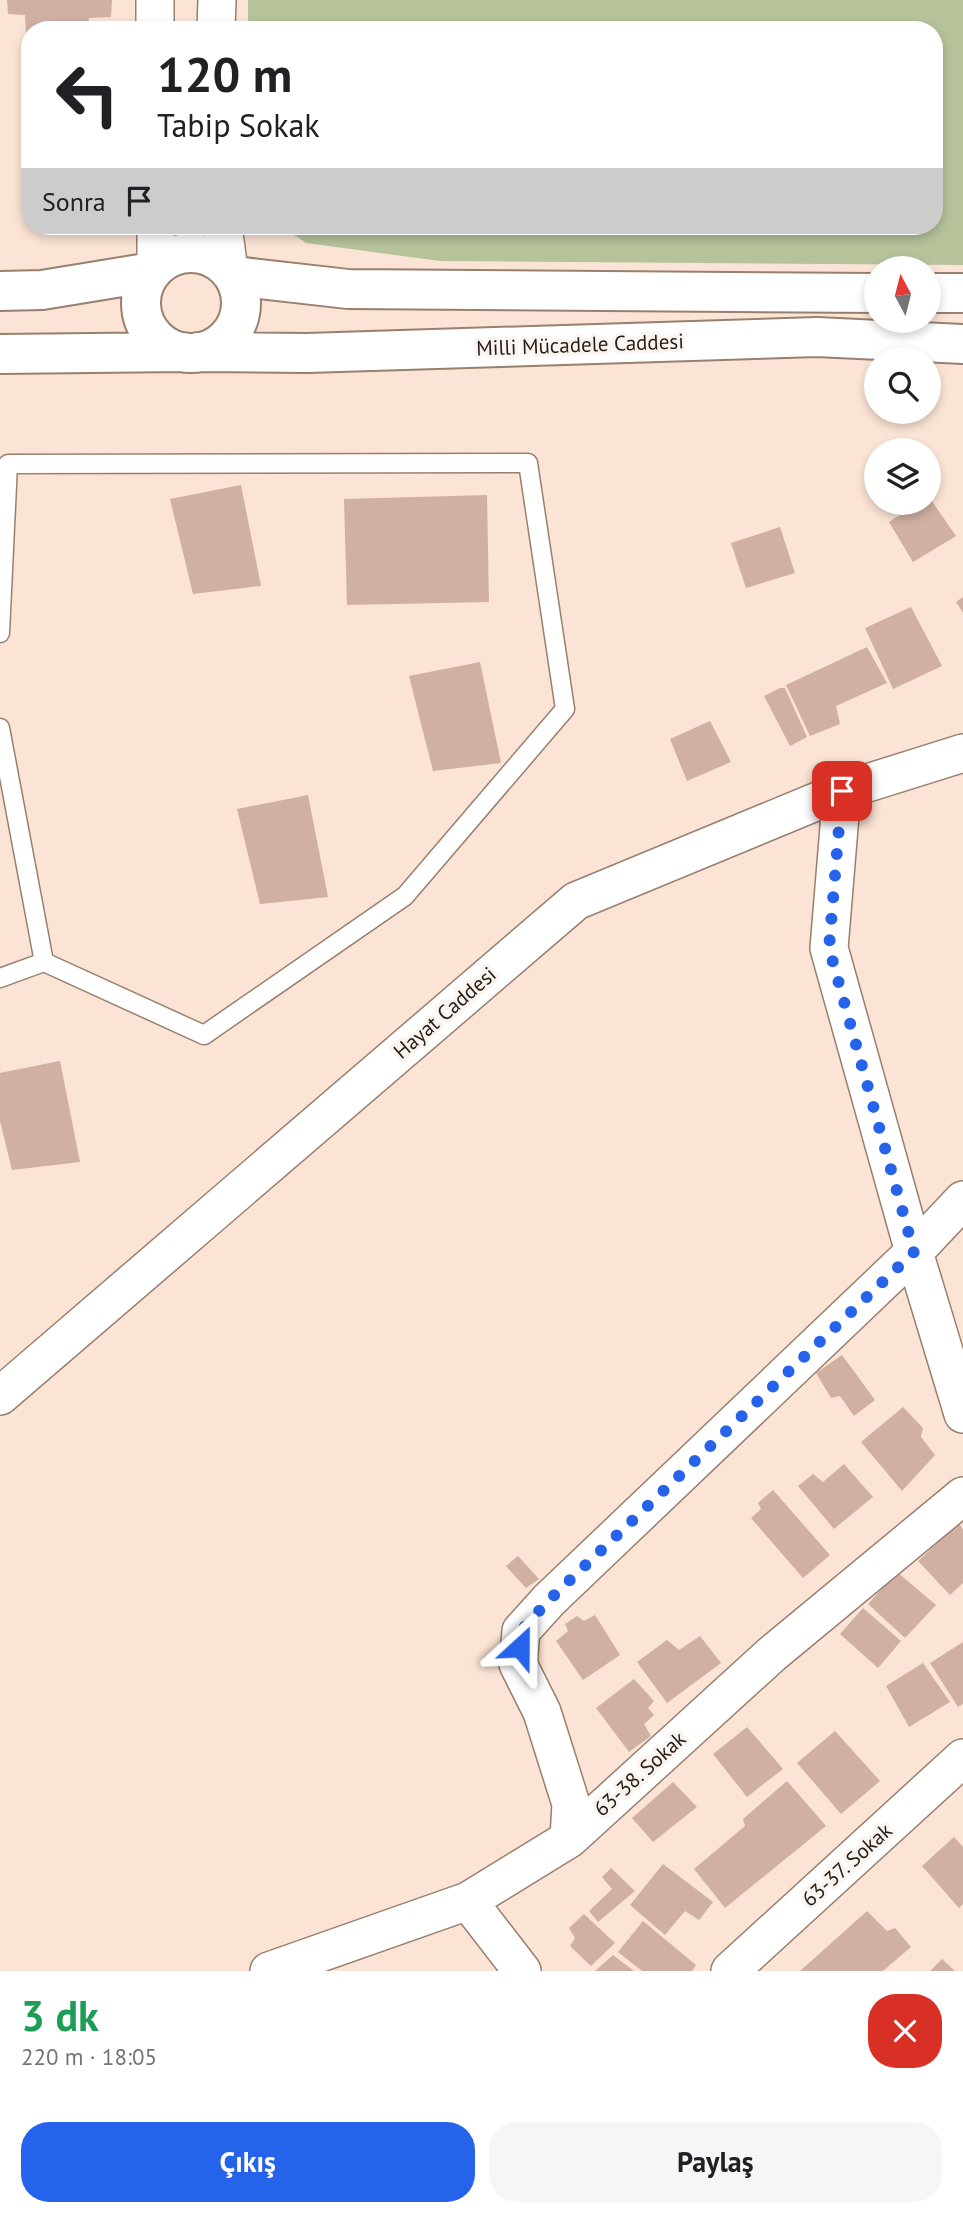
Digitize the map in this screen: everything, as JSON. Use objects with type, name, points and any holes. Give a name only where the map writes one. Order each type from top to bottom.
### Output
[{"type":"street","points":[[155,0],[155,21]]},
{"type":"street","points":[[217,21],[218,0]]},
{"type":"street","points":[[154,270],[156,235]]},
{"type":"street","points":[[224,235],[231,274],[240,290],[241,305],[232,332],[223,342],[191,352],[159,342],[144,320],[142,293],[146,279],[154,270],[167,259],[182,254],[197,253],[211,257],[231,274],[348,289],[864,293]]},
{"type":"street","points":[[0,291],[42,290],[154,270]]},
{"type":"street","points":[[942,293],[963,293]]},
{"type":"street","name":"Milli Mücadele Caddesi","points":[[0,354],[307,353],[817,337],[963,344]]},
{"type":"street","name":"Hayat Caddesi","points":[[0,1396],[576,901],[842,791],[963,753]]},
{"type":"street","points":[[842,791],[829,948],[914,1252],[963,1414]]},
{"type":"street","points":[[569,1839],[571,1804],[542,1712],[518,1664],[521,1631],[549,1600],[914,1252],[963,1200]]},
{"type":"street","name":"63-38. Sokak","points":[[270,1971],[468,1901],[569,1839],[772,1654],[963,1496]]},
{"type":"street","name":"63-37. Sokak","points":[[730,1971],[963,1758]]},
{"type":"street","points":[[468,1901],[522,1971]]},
{"type":"lane","points":[[0,633],[8,464],[527,463],[565,709],[405,896],[204,1035],[44,962],[0,978]]},
{"type":"lane","points":[[0,727],[44,962]]},
{"type":"green space","points":[[248,0],[963,0],[963,265],[942,265],[942,256],[864,256],[864,264],[440,261],[306,243],[294,235],[943,235],[943,21],[248,21]]},
{"type":"building","points":[[7,0],[112,0],[111,17],[89,18],[89,21],[25,21],[25,15],[8,14]]},
{"type":"building","points":[[241,485],[261,586],[193,594],[170,499]]},
{"type":"building","points":[[487,495],[489,602],[347,605],[344,499]]},
{"type":"building","points":[[941,514],[956,536],[913,562],[889,522],[900,515]]},
{"type":"building","points":[[780,527],[795,573],[746,588],[731,543]]},
{"type":"building","points":[[963,597],[963,613],[956,602]]},
{"type":"building","points":[[911,607],[942,666],[893,689],[865,628]]},
{"type":"building","points":[[867,647],[887,683],[836,706],[840,724],[810,736],[786,685]]},
{"type":"building","points":[[480,662],[501,763],[433,771],[409,676]]},
{"type":"building","points":[[785,688],[807,737],[790,746],[764,696]]},
{"type":"building","points":[[710,721],[731,762],[687,781],[670,739]]},
{"type":"building","points":[[308,795],[328,897],[260,904],[237,809]]},
{"type":"building","points":[[60,1061],[80,1162],[12,1170],[0,1121],[0,1073]]},
{"type":"building","points":[[842,1355],[875,1400],[854,1416],[840,1396],[831,1398],[816,1373]]},
{"type":"building","points":[[903,1407],[923,1428],[921,1437],[935,1455],[902,1491],[861,1442]]},
{"type":"building","points":[[844,1464],[873,1497],[834,1529],[798,1486],[813,1474],[823,1482]]},
{"type":"building","points":[[773,1490],[830,1555],[803,1578],[751,1518],[761,1509],[758,1503]]},
{"type":"building","points":[[959,1523],[963,1530],[963,1583],[950,1595],[918,1561]]},
{"type":"building","points":[[518,1556],[539,1579],[526,1588],[506,1566]]},
{"type":"building","points":[[897,1572],[936,1605],[905,1638],[868,1604]]},
{"type":"building","points":[[863,1608],[901,1641],[878,1668],[840,1634]]},
{"type":"building","points":[[595,1615],[620,1655],[583,1680],[556,1641],[568,1631],[565,1624],[577,1616],[584,1621]]},
{"type":"building","points":[[700,1636],[721,1663],[667,1703],[637,1662],[667,1640],[679,1650]]},
{"type":"building","points":[[963,1642],[963,1704],[958,1707],[930,1663]]},
{"type":"building","points":[[923,1663],[950,1702],[909,1727],[886,1686]]},
{"type":"building","points":[[634,1679],[654,1701],[648,1708],[654,1715],[644,1724],[651,1736],[629,1752],[596,1708]]},
{"type":"building","points":[[747,1727],[783,1769],[747,1797],[713,1754]]},
{"type":"building","points":[[835,1731],[880,1781],[841,1814],[797,1763]]},
{"type":"building","points":[[787,1781],[826,1826],[725,1908],[694,1869],[745,1826],[743,1819]]},
{"type":"building","points":[[673,1782],[697,1807],[653,1842],[632,1818]]},
{"type":"building","points":[[954,1837],[963,1847],[963,1904],[959,1908],[922,1866]]},
{"type":"building","points":[[663,1864],[713,1902],[699,1920],[685,1911],[665,1935],[630,1905]]},
{"type":"building","points":[[611,1868],[635,1891],[598,1922],[589,1911],[612,1889],[602,1877]]},
{"type":"building","points":[[867,1911],[887,1931],[895,1928],[911,1947],[883,1971],[800,1971]]},
{"type":"building","points":[[584,1914],[615,1943],[591,1966],[570,1946],[575,1938],[569,1928]]},
{"type":"building","points":[[643,1921],[696,1965],[692,1971],[642,1971],[618,1952]]},
{"type":"building","points":[[613,1955],[634,1971],[595,1971]]},
{"type":"building","points":[[942,1959],[955,1971],[930,1971]]},
{"type":"route","points":[[520,1647],[521,1631],[549,1600],[914,1252],[829,948],[842,791]]}]
